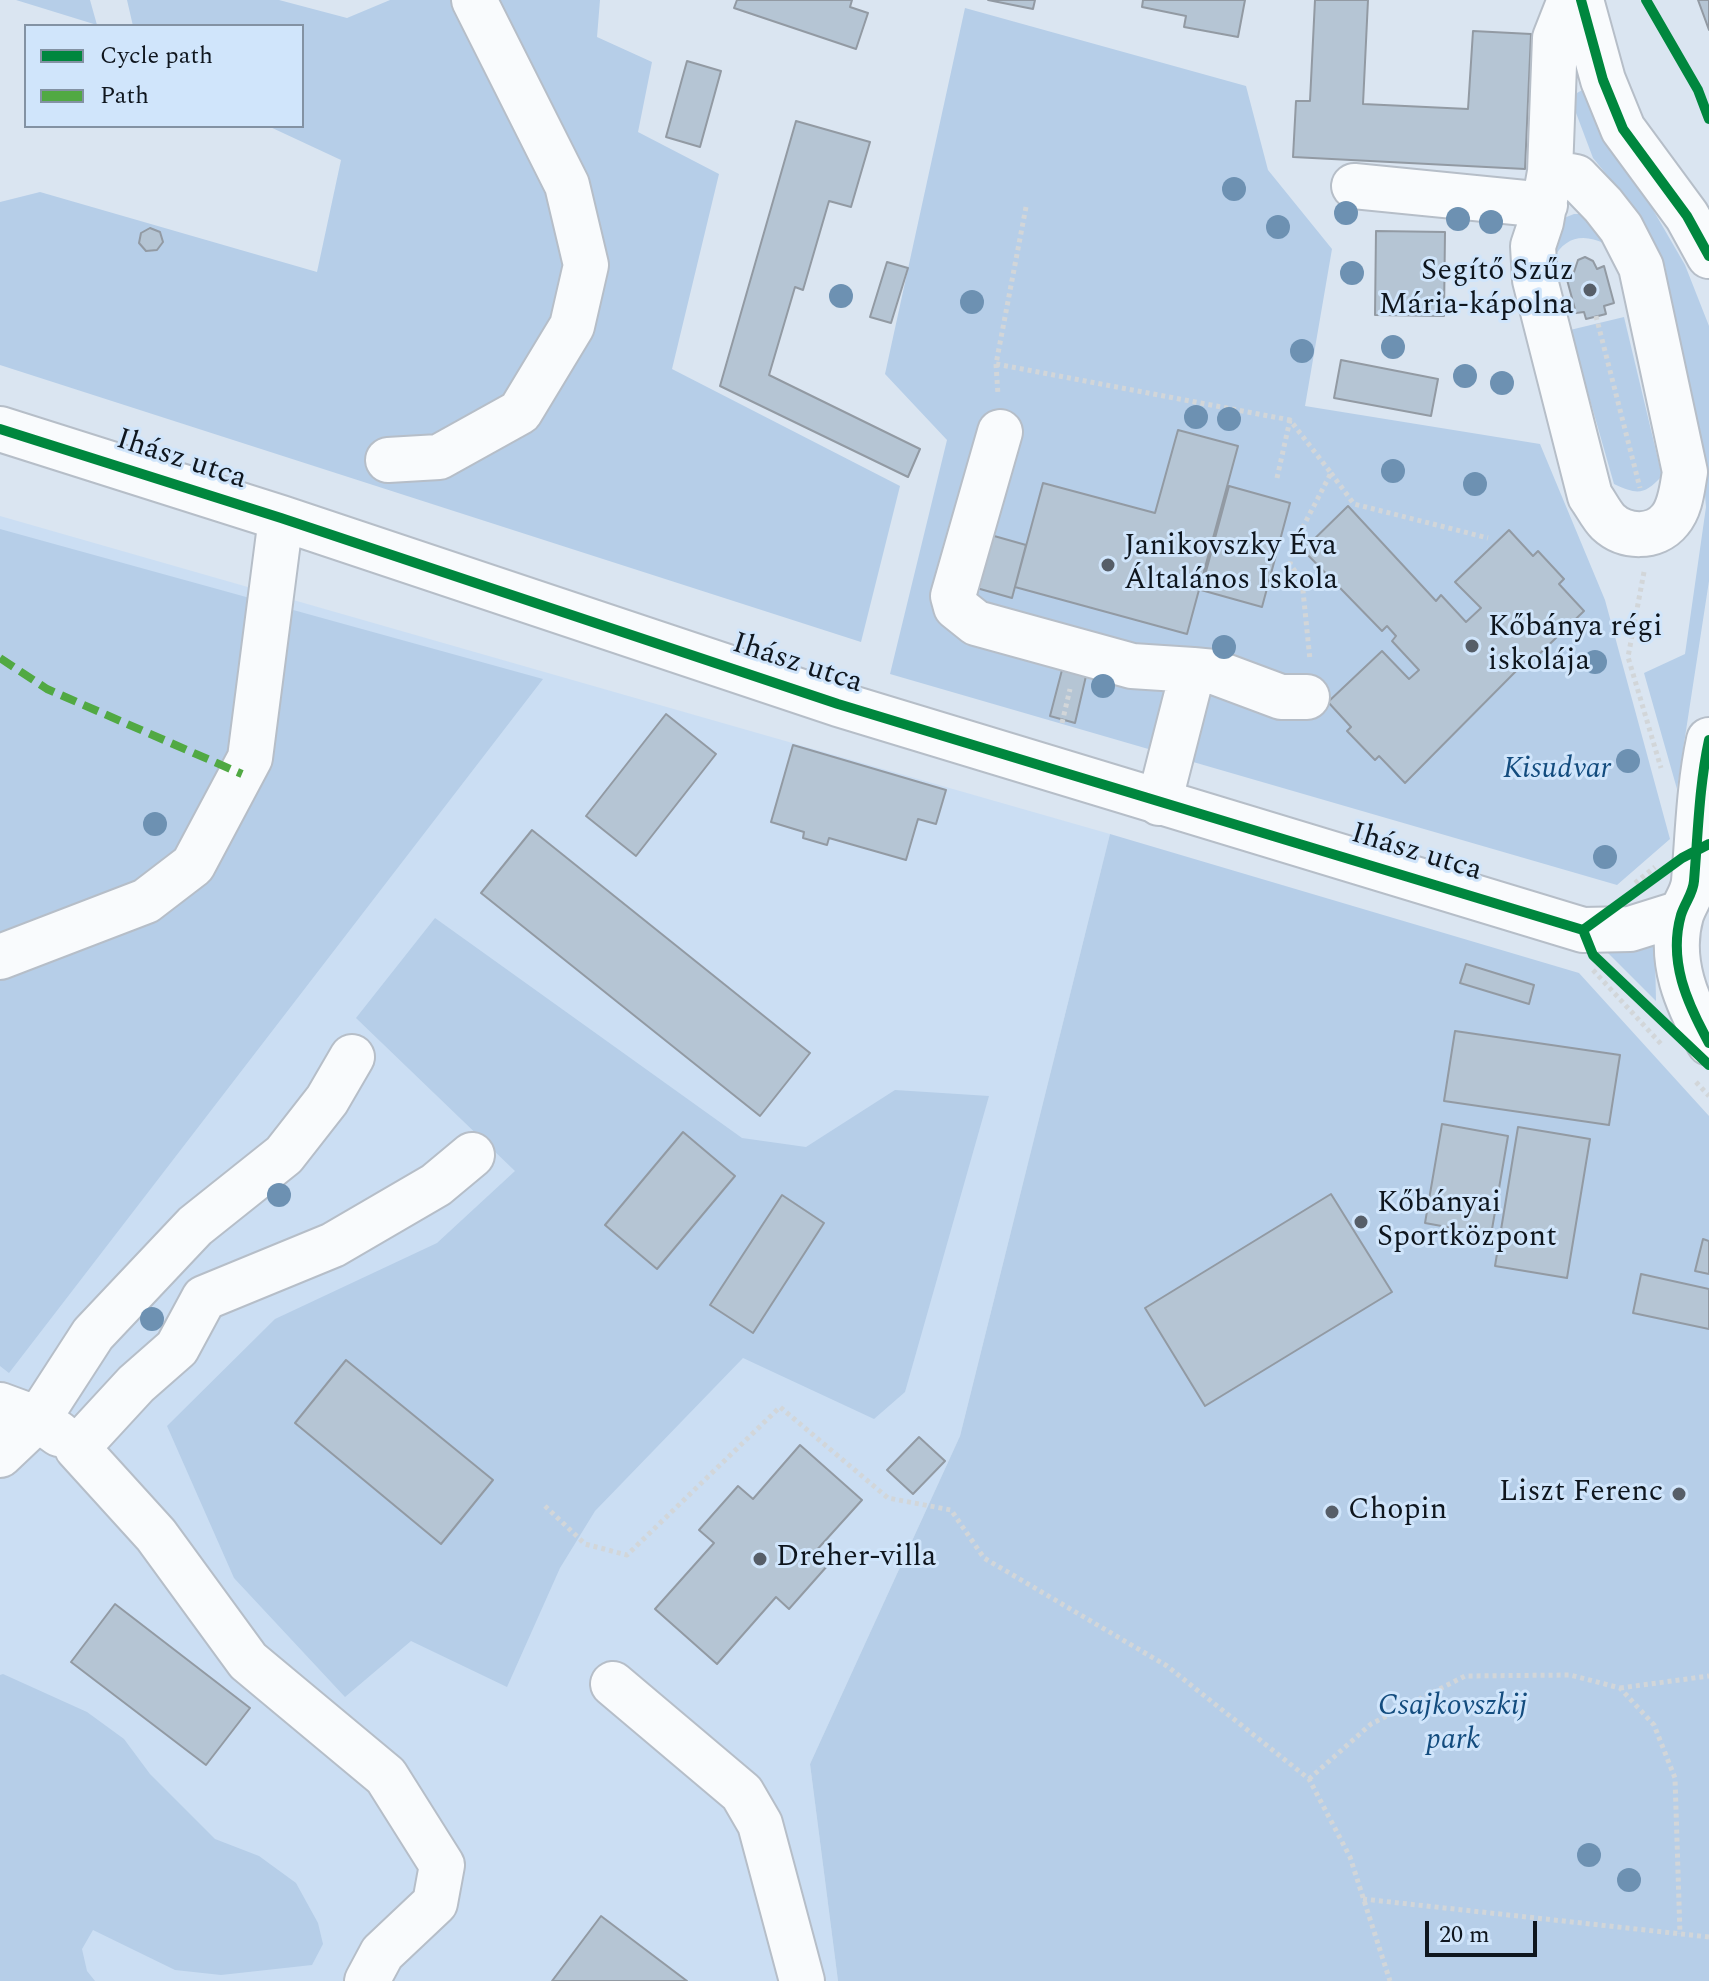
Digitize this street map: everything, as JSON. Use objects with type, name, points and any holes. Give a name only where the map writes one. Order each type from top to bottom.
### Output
[{"type":"street","points":[[388,460],[439,457],[520,412],[572,326],[586,265],[567,185],[474,0]]},
{"type":"street","points":[[1354,186],[1548,188],[1576,177],[1603,205],[1621,228],[1641,267],[1685,472],[1680,500],[1670,521],[1651,532],[1628,535],[1608,522],[1590,496],[1535,280],[1533,246],[1548,188],[1555,38],[1570,0]]},
{"type":"street","points":[[1581,0],[1603,80],[1623,129],[1698,216],[1709,256]]},
{"type":"street","name":"Ihász utca","points":[[0,429],[281,518],[838,704],[1579,929],[1630,929],[1690,879]]},
{"type":"street","points":[[1000,432],[953,596],[956,607],[976,623],[1132,666],[1214,672],[1281,697],[1307,697]]},
{"type":"street","points":[[0,957],[146,901],[193,865],[250,758],[281,518]]},
{"type":"street","points":[[1159,803],[1193,670]]},
{"type":"street","points":[[1688,1056],[1685,1000],[1675,947],[1690,879],[1701,774],[1709,740]]},
{"type":"street","points":[[0,1455],[19,1412],[195,1226],[284,1155],[327,1100],[352,1057]]},
{"type":"street","points":[[77,1448],[136,1384],[177,1348],[204,1298],[333,1245],[436,1185],[472,1155]]},
{"type":"street","points":[[19,1412],[77,1448],[156,1535],[248,1661],[386,1776],[442,1865],[435,1903],[382,1953],[367,1981]]},
{"type":"street","points":[[613,1684],[742,1793],[760,1824],[802,1981]]},
{"type":"path","points":[[1026,207],[996,364],[1290,420],[1354,504],[1488,538]]},
{"type":"path","points":[[1596,316],[1651,532],[1628,657],[1664,776]]},
{"type":"path","points":[[1277,478],[1290,420]]},
{"type":"path","points":[[1307,697],[1313,685],[1302,581],[1290,564],[1293,546],[1331,473]]},
{"type":"path","points":[[1636,888],[1690,879]]},
{"type":"path","points":[[1636,888],[1690,879]]},
{"type":"path","points":[[1579,929],[1593,955],[1624,985]]},
{"type":"path","points":[[1579,929],[1585,961],[1688,1056],[1709,1096]]},
{"type":"path","points":[[545,1506],[585,1544],[627,1555],[780,1407],[888,1498],[951,1510],[984,1558],[1167,1666],[1309,1779],[1350,1857],[1390,1981]]},
{"type":"path","points":[[1309,1779],[1371,1724],[1465,1676],[1570,1675],[1620,1688],[1709,1676]]},
{"type":"path","points":[[1620,1688],[1654,1725],[1675,1778],[1680,1934]]},
{"type":"path","points":[[1363,1899],[1709,1937]]},
{"type":"shaded area","points":[[0,516],[1110,834],[960,1436],[810,1764],[838,1981],[0,1981]]},
{"type":"green space","points":[[16,0],[90,0],[97,24]]},
{"type":"green space","points":[[127,0],[279,0],[347,18],[390,0],[600,0],[597,37],[652,62],[638,132],[719,174],[672,369],[900,486],[861,642],[0,365],[0,202],[40,192],[317,272],[341,160],[272,128],[304,128],[304,24],[133,24]]},
{"type":"green space","name":"Kisudvar","points":[[965,8],[1246,86],[1268,170],[1332,249],[1305,406],[1540,444],[1605,600],[1670,839],[1617,885],[890,674],[947,440],[885,374]]},
{"type":"green space","points":[[1584,89],[1610,150],[1652,208],[1685,265],[1709,326],[1709,581],[1677,789],[1644,673],[1685,654],[1706,507],[1703,470],[1665,266],[1630,203],[1593,158],[1570,97]]},
{"type":"green space","points":[[1574,214],[1588,214],[1605,244],[1575,239],[1563,246],[1553,259],[1559,220]]},
{"type":"green space","points":[[1624,317],[1662,476],[1640,491],[1614,484],[1570,330]]},
{"type":"green space","points":[[0,529],[543,679],[9,1373],[0,1366]]},
{"type":"green space","name":"Csajkovszkij park","points":[[1110,834],[1579,973],[1709,1116],[1709,1981],[838,1981],[810,1764],[960,1436]]},
{"type":"green space","points":[[435,918],[742,1138],[806,1147],[895,1090],[989,1096],[905,1392],[874,1419],[743,1358],[595,1511],[560,1568],[507,1687],[411,1641],[345,1697],[234,1578],[167,1426],[275,1319],[437,1243],[515,1171],[356,1018]]},
{"type":"green space","points":[[1662,932],[1655,953],[1656,1001],[1606,951]]},
{"type":"green space","points":[[0,1675],[87,1712],[124,1739],[150,1774],[215,1839],[259,1856],[296,1883],[318,1923],[323,1944],[312,1965],[221,1975],[175,1970],[93,1930],[82,1949],[87,1971],[95,1981],[0,1981]]},
{"type":"building","points":[[737,0],[852,0],[850,7],[868,13],[856,49],[734,8]]},
{"type":"building","points":[[988,0],[1035,0],[1033,9]]},
{"type":"building","points":[[1143,0],[1245,0],[1238,37],[1184,27],[1186,16],[1142,7]]},
{"type":"building","points":[[1315,0],[1368,0],[1363,104],[1468,109],[1473,31],[1531,34],[1525,169],[1293,157],[1296,101],[1310,101]]},
{"type":"building","points":[[1698,0],[1709,0],[1709,30]]},
{"type":"building","points":[[687,61],[721,71],[700,147],[666,137]]},
{"type":"building","points":[[796,121],[870,142],[851,207],[829,201],[803,290],[795,287],[769,375],[920,449],[908,477],[720,386]]},
{"type":"building","points":[[150,228],[160,232],[163,242],[157,250],[146,251],[139,243],[141,233]]},
{"type":"building","points":[[1376,231],[1445,232],[1444,316],[1375,315]]},
{"type":"building","name":"Segítő Szűz Mária-kápolna","points":[[1585,257],[1593,261],[1597,269],[1604,266],[1614,303],[1604,306],[1606,314],[1586,319],[1584,312],[1576,313],[1566,276],[1573,275],[1578,260]]},
{"type":"building","points":[[887,262],[908,268],[891,323],[870,317]]},
{"type":"building","points":[[1341,360],[1438,379],[1431,416],[1334,398]]},
{"type":"building","points":[[1178,430],[1238,446],[1187,634],[1015,587],[1043,483],[1155,513]]},
{"type":"building","points":[[1229,486],[1290,503],[1262,607],[1201,590]]},
{"type":"building","name":"Kőbánya régi iskolája","points":[[1348,506],[1436,601],[1441,595],[1466,622],[1481,608],[1455,582],[1509,530],[1533,556],[1538,551],[1564,579],[1559,584],[1584,611],[1531,662],[1529,658],[1405,783],[1379,756],[1375,760],[1347,731],[1351,727],[1328,702],[1382,651],[1409,679],[1419,670],[1392,641],[1396,636],[1387,626],[1382,631],[1303,550]]},
{"type":"building","points":[[980,532],[1026,545],[1012,598],[966,585]]},
{"type":"building","points":[[1062,670],[1086,676],[1075,723],[1050,716]]},
{"type":"building","points":[[666,714],[716,754],[636,856],[586,816]]},
{"type":"building","points":[[793,745],[946,790],[936,824],[918,819],[906,860],[829,838],[827,845],[803,838],[804,832],[771,822]]},
{"type":"building","points":[[532,830],[810,1053],[760,1116],[481,893]]},
{"type":"building","points":[[1466,964],[1534,985],[1529,1004],[1460,983]]},
{"type":"building","points":[[1455,1031],[1620,1055],[1609,1125],[1444,1101]]},
{"type":"building","points":[[1442,1124],[1508,1136],[1491,1235],[1425,1223]]},
{"type":"building","points":[[1518,1127],[1590,1139],[1567,1278],[1495,1266]]},
{"type":"building","points":[[683,1132],[735,1176],[657,1269],[605,1225]]},
{"type":"building","points":[[1331,1194],[1392,1292],[1205,1406],[1145,1308]]},
{"type":"building","points":[[782,1195],[824,1223],[753,1333],[710,1305]]},
{"type":"building","points":[[1703,1239],[1709,1241],[1709,1274],[1695,1271]]},
{"type":"building","points":[[1641,1274],[1709,1289],[1709,1329],[1633,1313]]},
{"type":"building","points":[[346,1360],[493,1480],[441,1544],[295,1423]]},
{"type":"building","points":[[919,1437],[945,1461],[913,1494],[887,1470]]},
{"type":"building","name":"Dreher-villa","points":[[800,1445],[862,1500],[814,1553],[828,1565],[789,1609],[776,1597],[717,1664],[655,1609],[714,1543],[699,1530],[738,1486],[753,1499]]},
{"type":"building","points":[[115,1604],[250,1708],[206,1765],[71,1662]]},
{"type":"building","points":[[601,1916],[687,1981],[552,1981]]},
{"type":"marked path","points":[[0,658],[47,689],[242,774]]},
{"type":"cycle path","points":[[1581,0],[1603,80],[1623,129],[1687,216],[1709,256]]},
{"type":"cycle path","points":[[1646,0],[1698,90],[1709,119]]},
{"type":"cycle path","points":[[0,429],[281,518],[838,704],[1583,930]]},
{"type":"cycle path","points":[[1709,740],[1693,886],[1681,915],[1677,949],[1687,997],[1709,1043]]},
{"type":"cycle path","points":[[1709,844],[1682,858],[1583,930],[1593,955],[1709,1065]]},
{"type":"place","name":"Segítő Szűz Mária-kápolna","points":[[1590,290]]},
{"type":"place","name":"Janikovszky Éva Általános Iskola","points":[[1108,565]]},
{"type":"place","name":"Kőbánya régi iskolája","points":[[1472,646]]},
{"type":"place","name":"Kőbányai Sportközpont","points":[[1361,1222]]},
{"type":"place","name":"Liszt Ferenc","points":[[1679,1494]]},
{"type":"place","name":"Chopin","points":[[1332,1512]]},
{"type":"place","name":"Dreher-villa","points":[[760,1559]]}]
